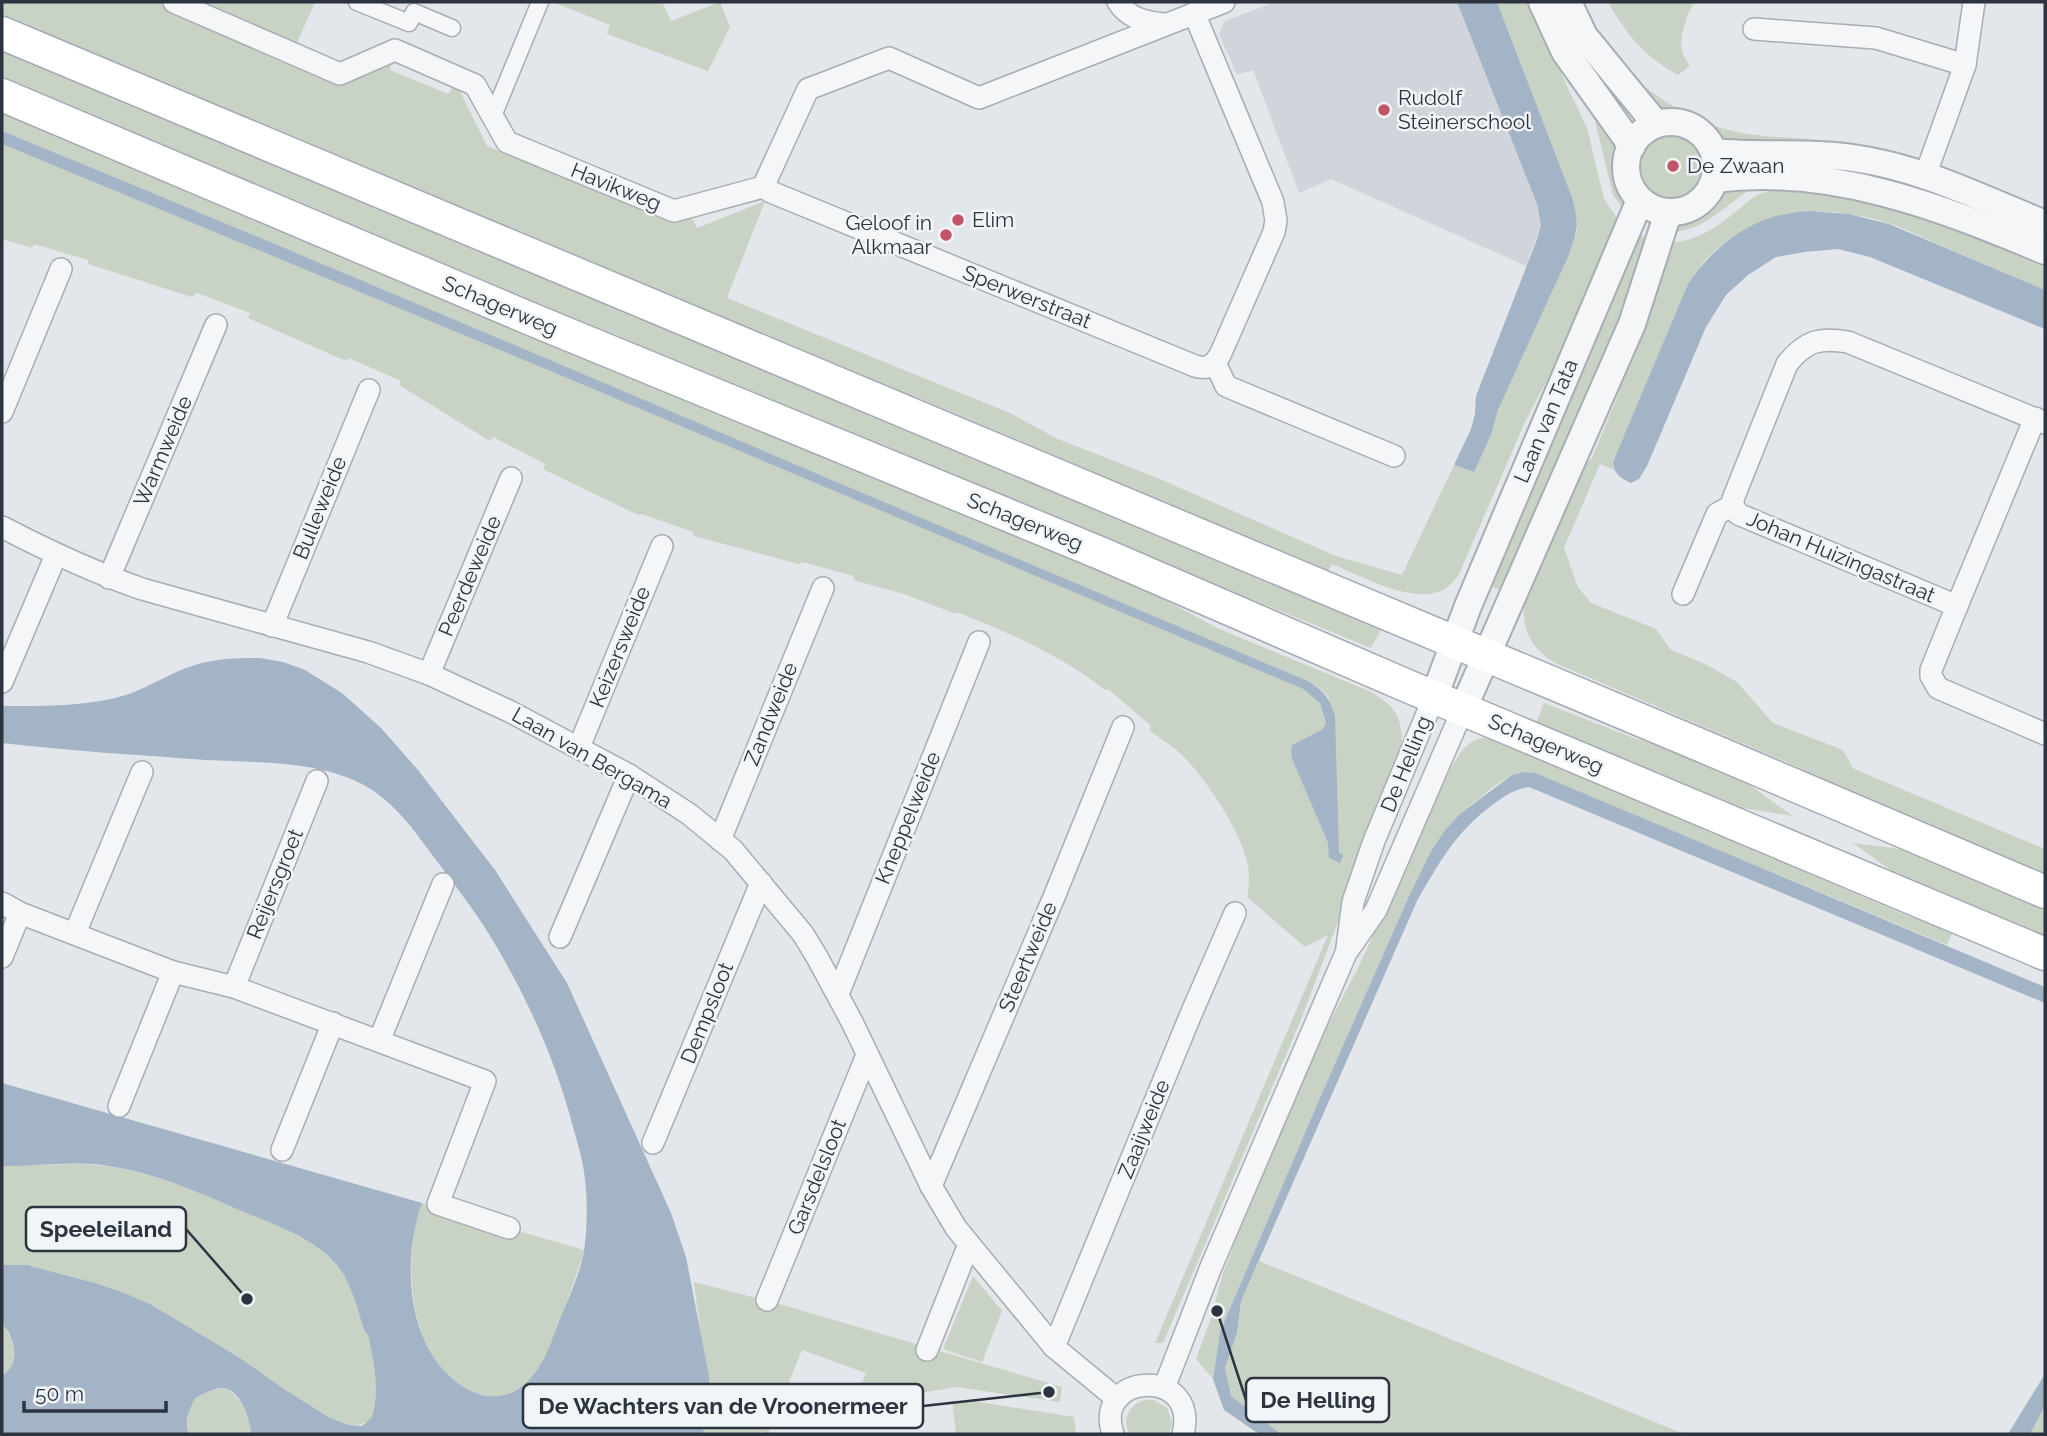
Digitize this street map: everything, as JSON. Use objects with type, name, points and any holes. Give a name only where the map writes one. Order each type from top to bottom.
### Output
[{"type":"main road","points":[[2,33],[2045,892]]},
{"type":"main road","name":"Schagerweg","points":[[2,95],[526,317],[1100,553],[2045,954]]},
{"type":"street","name":"Havikweg","points":[[174,2],[340,74],[395,50],[475,85],[507,142],[674,211],[763,187]]},
{"type":"street","points":[[358,2],[409,23],[414,12],[452,28]]},
{"type":"street","points":[[493,116],[540,2]]},
{"type":"street","points":[[1118,2],[1139,20],[1163,24]]},
{"type":"street","points":[[763,187],[808,89],[889,58],[979,98],[1224,2]]},
{"type":"street","points":[[1542,2],[1564,52],[1632,146]]},
{"type":"street","points":[[1568,2],[1584,36],[1656,124]]},
{"type":"street","points":[[1914,202],[1965,65],[1974,2]]},
{"type":"street","points":[[1194,13],[1273,202],[1276,221],[1269,243],[1215,363],[1226,386],[1394,456]]},
{"type":"street","points":[[1754,29],[1876,38],[1965,65]]},
{"type":"street","points":[[1683,123],[1697,130],[1714,152],[1717,166],[1715,179],[1706,197],[1689,209],[1668,213],[1649,206],[1640,200],[1628,180],[1626,169],[1632,146],[1641,133],[1656,124],[1683,123]]},
{"type":"street","points":[[1714,152],[1740,155],[1804,153],[1883,163],[1925,176],[2045,224]]},
{"type":"street","points":[[1715,179],[1765,174],[1842,184],[1948,211],[2045,251]]},
{"type":"street","name":"Sperwerstraat","points":[[763,187],[1195,366],[1201,368],[1215,363]]},
{"type":"street","name":"Laan van Tata","points":[[1434,697],[1454,642],[1640,200]]},
{"type":"street","name":"Laan van Tata","points":[[1463,709],[1627,336],[1668,213]]},
{"type":"street","points":[[2,412],[61,269]]},
{"type":"street","name":"Warmweide","points":[[109,578],[216,325]]},
{"type":"street","name":"Johan Huizingastraat","points":[[2040,421],[1848,342],[1814,341],[1799,350],[1787,364],[1734,493],[1733,505],[1738,514],[1957,606],[1931,670],[1934,683],[1938,688],[2045,734]]},
{"type":"street","name":"Bulleweide","points":[[272,626],[369,390]]},
{"type":"street","points":[[1957,606],[2040,421]]},
{"type":"street","name":"Peerdeweide","points":[[429,674],[511,478]]},
{"type":"street","name":"Johan Huizingastraat","points":[[1684,594],[1717,514],[1733,505]]},
{"type":"street","name":"Laan van Bergama","points":[[2,527],[109,578],[368,652],[429,674],[579,747],[689,814],[733,850],[803,934],[838,994],[930,1186],[969,1244],[1054,1347],[1117,1399]]},
{"type":"street","name":"Keizersweide","points":[[579,747],[662,547]]},
{"type":"street","points":[[2,682],[56,555]]},
{"type":"street","name":"Zandweide","points":[[720,840],[823,588]]},
{"type":"street","name":"Kneppelweide","points":[[838,994],[979,642]]},
{"type":"street","name":"De Helling","points":[[1346,953],[1353,902],[1370,853],[1434,697]]},
{"type":"street","name":"De Helling","points":[[1164,1388],[1211,1267],[1346,953],[1376,910],[1463,709]]},
{"type":"street","name":"Steertweide","points":[[930,1186],[1054,897],[1123,727]]},
{"type":"street","points":[[75,933],[142,772]]},
{"type":"street","points":[[560,937],[629,775]]},
{"type":"street","name":"Reijersgroet","points":[[234,987],[317,781]]},
{"type":"street","name":"Dempsloot","points":[[653,1143],[761,883]]},
{"type":"street","points":[[379,1041],[443,884]]},
{"type":"street","points":[[2,957],[11,908],[173,972],[234,987],[485,1082],[438,1204],[509,1228]]},
{"type":"street","name":"Zaaijweide","points":[[1054,1347],[1191,1013],[1235,913]]},
{"type":"street","points":[[118,1106],[173,972]]},
{"type":"street","points":[[282,1150],[333,1023]]},
{"type":"street","name":"Garsdelsloot","points":[[767,1300],[867,1055]]},
{"type":"street","points":[[927,1350],[969,1244]]},
{"type":"street","points":[[1113,1434],[1110,1418],[1117,1399],[1139,1385],[1156,1385],[1173,1394],[1180,1403],[1185,1414],[1183,1434]]},
{"type":"shaded area","name":"Rudolf Steinerschool","points":[[1275,2],[1457,2],[1537,204],[1541,225],[1526,266],[1331,179],[1299,193],[1253,70],[1237,75],[1219,34],[1225,21]]},
{"type":"green space","points":[[2,2],[165,2],[344,78],[393,58],[390,70],[448,94],[456,83],[487,146],[664,216],[691,216],[697,228],[765,201],[727,298],[1010,413],[1058,439],[1155,477],[1336,556],[1402,575],[1454,465],[1474,472],[1491,435],[1498,410],[1577,232],[1572,197],[1497,2],[1527,2],[1587,128],[1604,199],[1619,221],[1568,340],[1525,422],[1459,574],[1443,590],[1431,594],[1402,592],[1332,564],[1326,577],[1100,484],[1019,440],[923,400],[851,379],[2,20]]},
{"type":"green space","points":[[195,2],[315,2],[297,43]]},
{"type":"green space","points":[[662,2],[671,21],[720,2],[730,27],[708,71],[607,34],[610,25],[555,3]]},
{"type":"green space","points":[[1608,2],[1694,2],[1686,19],[1681,45],[1690,66],[1678,75],[1666,68],[1629,34]]},
{"type":"green space","points":[[2,49],[1384,624],[1371,648],[1031,512],[2,82]]},
{"type":"green space","points":[[1630,75],[1664,101],[1702,121],[1749,134],[1810,139],[1810,146],[1717,140],[1697,122],[1659,113]]},
{"type":"green space","points":[[1592,109],[1621,144],[1622,179],[1629,196],[1628,215],[1613,195]]},
{"type":"green space","points":[[2,110],[34,127],[77,138],[1123,577],[1217,628],[1369,691],[1393,709],[1400,723],[1402,753],[1300,1022],[1163,1343],[1155,1343],[1328,935],[1305,947],[1248,898],[1248,865],[1238,837],[1211,790],[1190,763],[1149,730],[1151,726],[1108,689],[1105,690],[1052,655],[996,628],[904,594],[853,580],[854,576],[694,536],[693,532],[642,514],[638,515],[543,469],[545,464],[493,437],[490,441],[399,385],[401,381],[349,358],[346,361],[248,318],[250,313],[197,293],[192,297],[88,264],[88,260],[34,244],[32,248],[2,239],[2,144],[548,370],[1303,689],[1320,703],[1326,723],[1323,729],[1292,745],[1292,759],[1329,849],[1339,854],[1329,698],[1322,690],[1308,681],[2,131]]},
{"type":"green space","points":[[1665,135],[1677,135],[1693,144],[1700,154],[1700,178],[1693,188],[1677,197],[1665,197],[1654,192],[1645,183],[1640,172],[1640,160],[1645,149],[1654,140]]},
{"type":"green space","points":[[1727,186],[1756,186],[1707,221],[1673,232],[1678,221],[1703,209]]},
{"type":"green space","points":[[1791,189],[1918,212],[2045,268],[2045,290],[1903,228],[1862,216],[1811,212],[1787,214],[1765,220],[1743,231],[1722,245],[1702,264],[1613,461],[1614,470],[1600,464],[1564,548],[1578,587],[1591,603],[1656,629],[1670,649],[1737,682],[1773,723],[1843,750],[1853,768],[2045,849],[2045,879],[1892,815],[1798,767],[1555,663],[1533,643],[1526,628],[1525,598],[1577,472],[1592,458],[1618,395],[1619,372],[1670,243],[1688,240],[1711,230],[1758,195],[1772,190]]},
{"type":"green space","points":[[1636,234],[1651,240],[1504,591],[1487,585]]},
{"type":"green space","points":[[1544,703],[1730,771],[1793,816],[1718,804],[1534,729]]},
{"type":"green space","points":[[1495,736],[1750,841],[1805,872],[1908,916],[1953,931],[1947,945],[1535,774],[1524,772],[1512,775],[1460,814],[1431,851],[1316,1107],[1220,1332],[1213,1379],[1196,1359],[1223,1273],[1316,1048],[1357,970],[1451,768],[1473,741]]},
{"type":"green space","points":[[1853,843],[1900,849],[1938,859],[2045,904],[2045,941],[1910,884]]},
{"type":"green space","points":[[80,1164],[124,1169],[186,1188],[282,1228],[326,1254],[346,1279],[368,1335],[376,1386],[372,1417],[357,1425],[330,1418],[240,1358],[152,1305],[95,1283],[27,1265],[2,1265],[2,1166]]},
{"type":"green space","points":[[422,1203],[584,1250],[546,1356],[531,1378],[507,1395],[481,1395],[469,1390],[451,1378],[436,1362],[426,1343],[418,1322],[412,1277],[415,1230]]},
{"type":"green space","points":[[1259,1261],[1684,1434],[1281,1434],[1231,1396],[1225,1369],[1237,1333],[1241,1301]]},
{"type":"green space","points":[[973,1276],[1002,1311],[982,1362],[943,1349]]},
{"type":"green space","points":[[694,1282],[783,1305],[1062,1387],[1060,1402],[956,1387],[909,1395],[844,1426],[866,1373],[802,1350],[768,1434],[761,1431],[759,1434],[703,1434],[709,1398]]},
{"type":"green space","points":[[2,1321],[12,1343],[14,1357],[9,1370],[2,1375]]},
{"type":"green space","points":[[225,1388],[236,1396],[244,1408],[251,1434],[189,1434],[186,1428],[195,1398],[211,1390]]},
{"type":"green space","points":[[1145,1400],[1154,1400],[1167,1408],[1172,1423],[1169,1434],[1129,1434],[1126,1423],[1128,1413],[1135,1405]]},
{"type":"green space","points":[[952,1401],[973,1401],[1074,1417],[1076,1434],[956,1434]]},
{"type":"green space","points":[[2045,1406],[2045,1434],[2030,1434]]},
{"type":"water","points":[[1457,2],[1497,2],[1572,197],[1576,214],[1576,234],[1568,257],[1498,410],[1491,435],[1474,472],[1454,465],[1471,429],[1476,396],[1541,225],[1537,204]]},
{"type":"water","points":[[2,131],[1308,681],[1326,696],[1335,716],[1339,853],[1343,855],[1340,863],[1329,858],[1328,843],[1292,759],[1292,745],[1323,729],[1326,723],[1320,703],[1303,689],[548,370],[2,144]]},
{"type":"water","points":[[1809,211],[1849,214],[1889,224],[2045,290],[2045,329],[1870,257],[1838,249],[1776,257],[1748,275],[1726,295],[1706,327],[1647,466],[1639,479],[1631,483],[1621,477],[1616,473],[1613,462],[1688,284],[1723,244],[1745,229],[1789,213]]},
{"type":"water","points":[[260,658],[305,670],[342,693],[381,728],[418,770],[495,870],[567,983],[671,1213],[686,1257],[709,1376],[709,1398],[703,1434],[251,1434],[247,1414],[239,1399],[223,1388],[195,1398],[187,1421],[189,1434],[2,1434],[2,1375],[11,1367],[14,1350],[11,1337],[2,1322],[2,1265],[27,1265],[95,1283],[152,1305],[240,1358],[330,1418],[349,1425],[362,1426],[372,1417],[376,1386],[368,1335],[354,1296],[346,1279],[327,1255],[281,1227],[143,1173],[82,1164],[2,1166],[2,1083],[422,1203],[411,1254],[414,1308],[433,1357],[450,1376],[477,1394],[497,1396],[510,1393],[521,1387],[535,1373],[549,1347],[579,1271],[586,1231],[584,1172],[566,1102],[548,1052],[527,1003],[489,934],[420,839],[390,804],[372,790],[344,776],[305,767],[2,743],[2,706],[96,702],[126,695],[203,663]]},
{"type":"water","points":[[1535,773],[2045,987],[2045,1003],[1529,787],[1509,794],[1467,827],[1441,861],[1417,901],[1241,1301],[1237,1333],[1225,1368],[1231,1396],[1281,1434],[1259,1434],[1224,1410],[1213,1379],[1220,1332],[1316,1107],[1431,851],[1460,814],[1512,775]]},
{"type":"water","points":[[2045,1374],[2045,1406],[2030,1434],[2008,1434]]},
{"type":"place","name":"Rudolf Steinerschool","points":[[1384,110]]},
{"type":"place","name":"De Zwaan","points":[[1673,166]]},
{"type":"place","name":"Elim","points":[[958,220]]},
{"type":"place","name":"Geloof in Alkmaar","points":[[946,235]]},
{"type":"place","name":"Speeleiland","points":[[247,1299]]},
{"type":"place","name":"De Helling","points":[[1217,1311]]},
{"type":"place","name":"De Wachters van de Vroonermeer","points":[[1049,1392]]}]
